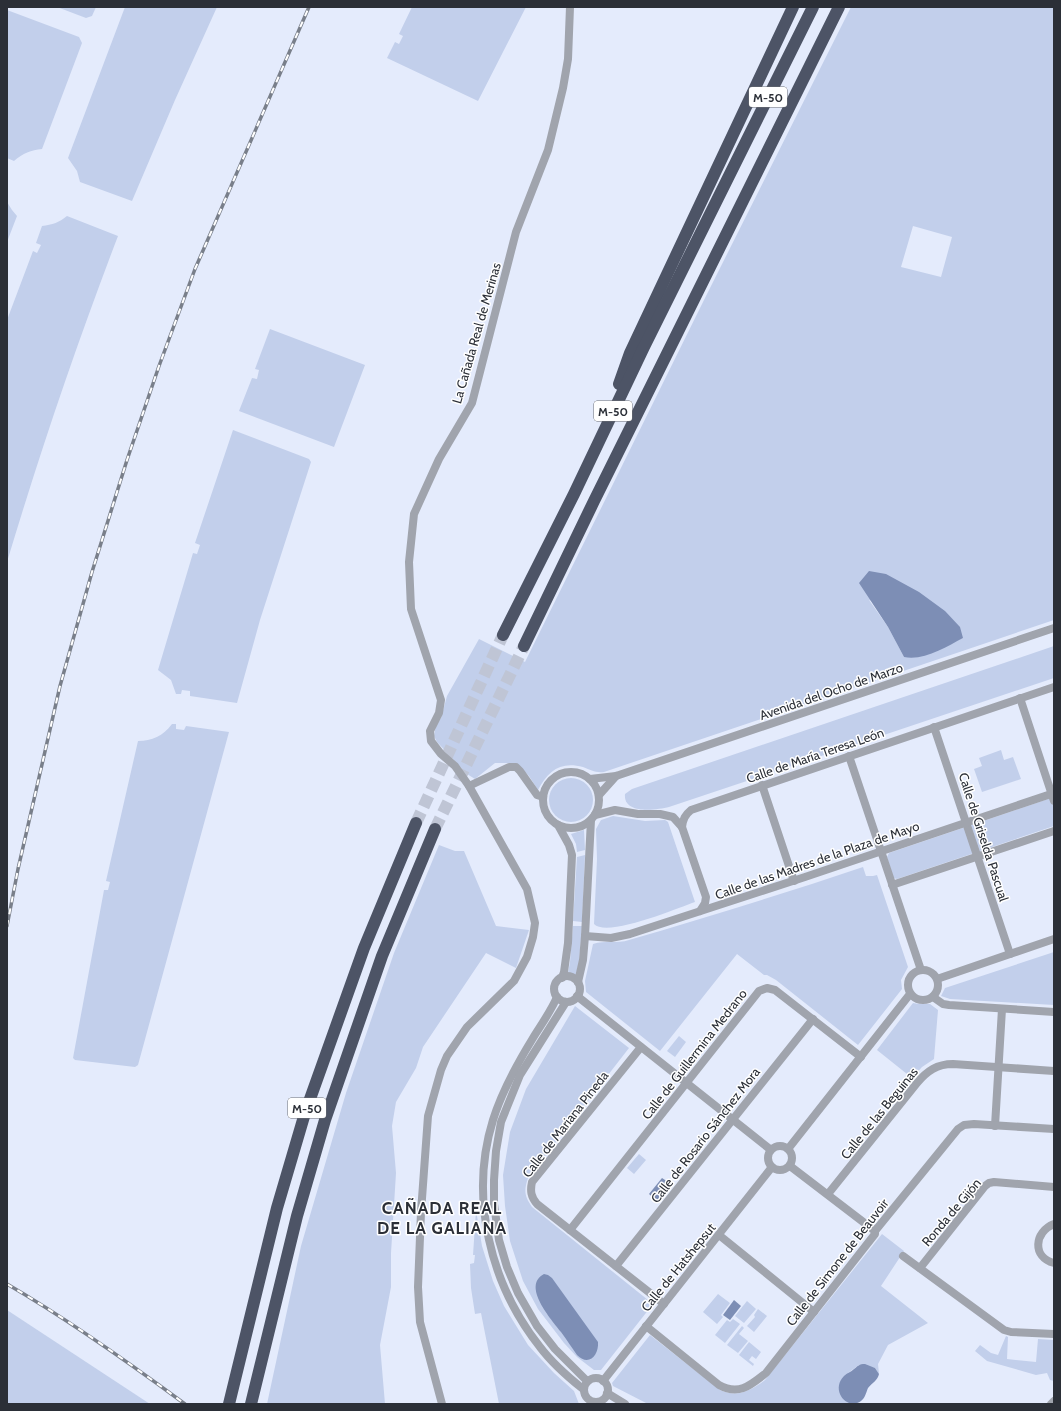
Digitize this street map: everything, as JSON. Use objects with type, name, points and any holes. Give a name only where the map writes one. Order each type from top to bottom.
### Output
[{"type":"highway","points":[[602,436],[630,353],[793,7]]},
{"type":"highway","name":"M-50","points":[[503,635],[813,7]]},
{"type":"highway","name":"M-50","points":[[524,646],[594,501],[839,7]]},
{"type":"highway","name":"M-50","points":[[229,1404],[276,1208],[305,1114],[364,948],[416,823]]},
{"type":"highway","name":"M-50","points":[[251,1404],[297,1216],[325,1120],[382,956],[436,829]]},
{"type":"street","name":"La Cañada Real de Merinas","points":[[442,1404],[420,1322],[419,1294],[421,1212],[428,1116],[441,1070],[447,1056],[467,1027],[514,981],[528,957],[535,923],[527,889],[469,786],[454,766],[441,754],[431,741],[430,731],[439,713],[441,700],[411,609],[410,562],[414,514],[439,459],[472,403],[516,232],[548,150],[563,88],[568,59],[570,7]]},
{"type":"street","name":"Avenida del Ocho de Marzo","points":[[590,779],[616,776],[1054,628]]},
{"type":"street","name":"Calle de María Teresa León","points":[[682,827],[683,819],[686,813],[691,810],[1054,687]]},
{"type":"street","points":[[1020,698],[1053,796]]},
{"type":"street","name":"Calle de Griselda Pascual","points":[[934,727],[1010,954]]},
{"type":"street","points":[[849,756],[921,970]]},
{"type":"street","points":[[469,786],[509,767],[516,767],[537,795],[543,797]]},
{"type":"street","points":[[578,982],[570,977],[562,978],[555,986],[557,997],[566,1002],[572,1001],[578,996],[580,989],[578,982],[586,936],[593,818],[599,804],[599,795],[597,787],[590,779],[575,772],[562,773],[548,785],[543,797],[546,813],[551,820],[558,825],[575,828],[593,818],[615,810],[638,814],[669,815],[673,817],[682,827],[706,897],[710,902],[718,906]]},
{"type":"street","name":"Avenida del Ocho de Marzo","points":[[599,795],[616,776]]},
{"type":"street","points":[[762,786],[794,881]]},
{"type":"street","name":"Calle de las Madres de la Plaza de Mayo","points":[[586,936],[611,938],[621,937],[1053,796]]},
{"type":"street","points":[[558,825],[564,834],[572,855],[568,943],[562,978]]},
{"type":"street","points":[[892,885],[1054,831]]},
{"type":"street","points":[[700,911],[706,897]]},
{"type":"street","points":[[937,979],[1054,939]]},
{"type":"street","points":[[921,970],[930,972],[937,979],[938,989],[933,997],[924,1001],[914,998],[908,990],[908,981],[913,974],[921,970]]},
{"type":"street","name":"Calle de Guillermina Medrano","points":[[570,1230],[758,991],[771,988],[775,990],[861,1057]]},
{"type":"street","points":[[788,1149],[910,994]]},
{"type":"street","points":[[578,996],[771,1150]]},
{"type":"street","points":[[557,997],[513,1071],[493,1119],[486,1150],[483,1181],[484,1204],[489,1243],[497,1271],[518,1315],[548,1356],[583,1389],[585,1396],[590,1402],[603,1403],[607,1394],[607,1388],[603,1381],[596,1378],[588,1381],[583,1389]]},
{"type":"street","points":[[933,997],[943,1004],[949,1005],[1054,1012]]},
{"type":"street","points":[[566,1002],[520,1075],[501,1122],[494,1180],[494,1204],[499,1240],[507,1267],[518,1293],[537,1326],[555,1350],[584,1379],[588,1381]]},
{"type":"street","points":[[994,1126],[1002,1009]]},
{"type":"street","name":"Calle de Rosario Sánchez Mora","points":[[616,1266],[813,1019]]},
{"type":"street","name":"Calle de Mariana Pineda","points":[[641,1047],[532,1182],[531,1189],[532,1198],[537,1204],[664,1304]]},
{"type":"street","name":"Calle de las Beguinas","points":[[828,1194],[917,1083],[930,1070],[941,1065],[948,1064],[1054,1071]]},
{"type":"street","name":"Calle de Simone de Beauvoir","points":[[646,1326],[719,1384],[732,1390],[741,1389],[756,1381],[766,1372],[875,1234],[875,1231],[958,1129],[964,1125],[969,1125],[1054,1129]]},
{"type":"street","points":[[778,1146],[788,1149],[792,1155],[792,1162],[790,1166],[783,1170],[772,1167],[768,1161],[771,1150],[778,1146]]},
{"type":"street","points":[[790,1166],[875,1231]]},
{"type":"street","name":"Calle de Hatshepsut","points":[[603,1381],[772,1167]]},
{"type":"street","name":"Ronda de Gijón","points":[[920,1268],[985,1186],[989,1183],[994,1182],[1054,1187]]},
{"type":"street","points":[[1054,1224],[1043,1231],[1039,1236],[1038,1243],[1042,1255],[1046,1260],[1054,1263]]},
{"type":"street","points":[[719,1236],[814,1312]]},
{"type":"street","points":[[903,1256],[1004,1330],[1011,1332],[1054,1334]]},
{"type":"street","points":[[607,1394],[625,1404]]},
{"type":"street","points":[[1051,1404],[1054,1401]]},
{"type":"shaded area","points":[[57,7],[96,7],[92,16],[86,18]]},
{"type":"shaded area","points":[[125,7],[217,7],[132,201],[80,182],[77,171],[68,158]]},
{"type":"shaded area","points":[[412,7],[526,7],[478,101],[387,58],[395,42],[399,44],[403,36],[399,34]]},
{"type":"shaded area","points":[[851,7],[1054,7],[1054,620],[604,772],[596,772],[575,765],[568,765],[556,769],[551,773],[538,790],[529,776],[519,766],[513,763],[495,763],[475,779],[467,774],[437,742],[434,736],[436,725],[441,718],[447,696],[479,639],[525,662]],"holes":[[[913,226],[952,237],[941,277],[901,267]],[[869,600],[963,638],[904,657],[888,627]]]},
{"type":"shaded area","points":[[7,10],[79,37],[82,43],[42,149],[27,152],[14,161],[7,158]]},
{"type":"shaded area","points":[[7,202],[17,216],[7,242]]},
{"type":"shaded area","points":[[67,216],[118,236],[88,317],[32,480],[7,562],[7,320],[33,251],[37,253],[41,245],[36,243],[42,226],[56,223]]},
{"type":"shaded area","points":[[270,329],[365,365],[334,447],[239,411],[252,378],[257,379],[259,370],[255,369]]},
{"type":"shaded area","points":[[233,430],[309,459],[311,462],[260,620],[237,703],[190,696],[190,691],[182,690],[181,694],[176,694],[171,680],[158,670],[193,553],[197,554],[200,545],[195,543]]},
{"type":"shaded area","points":[[869,571],[886,574],[919,592],[945,611],[960,627],[963,638],[927,655],[912,658],[904,657],[888,627],[859,583]]},
{"type":"shaded area","points":[[1054,646],[1054,678],[669,807],[641,810],[629,805],[626,801],[625,794],[632,789]]},
{"type":"shaded area","points":[[172,724],[176,724],[176,729],[184,730],[186,726],[229,732],[138,1065],[135,1067],[75,1060],[73,1058],[104,890],[108,890],[110,882],[106,881],[138,741],[148,740],[161,735]]},
{"type":"shaded area","points":[[1001,750],[1004,760],[1013,757],[1021,779],[982,792],[974,769],[982,766],[979,758]]},
{"type":"shaded area","points":[[567,778],[575,778],[587,784],[593,796],[593,804],[587,816],[575,822],[567,822],[555,816],[549,804],[549,796],[555,784]]},
{"type":"shaded area","points":[[1054,797],[1054,826],[897,879],[893,878],[887,857],[889,853]]},
{"type":"shaded area","points":[[613,816],[645,821],[665,820],[668,822],[695,902],[627,925],[601,927],[594,924],[597,859],[596,829],[601,820]]},
{"type":"shaded area","points":[[584,830],[585,850],[577,852],[576,844],[571,834]]},
{"type":"shaded area","points":[[439,845],[455,851],[464,851],[496,926],[529,930],[516,968],[486,953],[423,1047],[416,1068],[396,1102],[392,1126],[396,1173],[391,1253],[391,1287],[380,1345],[385,1404],[267,1404],[301,1246],[346,1093],[394,953]]},
{"type":"shaded area","points":[[585,855],[582,922],[573,921],[577,857]]},
{"type":"shaded area","points":[[863,867],[866,876],[877,875],[908,967],[901,980],[902,989],[858,1045],[776,980],[764,975],[737,954],[660,1051],[586,992],[585,981],[593,944],[629,940],[746,905]]},
{"type":"shaded area","points":[[573,926],[582,926],[579,962],[576,975],[568,973]]},
{"type":"shaded area","points":[[1054,952],[1054,1005],[950,999],[941,996],[945,988]]},
{"type":"shaded area","points":[[913,1003],[930,1004],[938,1010],[934,1059],[922,1067],[912,1078],[877,1050]]},
{"type":"shaded area","points":[[575,1006],[629,1048],[528,1178],[526,1193],[527,1200],[532,1207],[653,1304],[601,1370],[594,1370],[577,1357],[564,1343],[538,1309],[523,1281],[510,1241],[505,1206],[503,1175],[510,1132],[526,1089]]},
{"type":"shaded area","points":[[679,1036],[686,1042],[675,1057],[667,1051]]},
{"type":"shaded area","points":[[639,1154],[646,1160],[634,1174],[627,1168]]},
{"type":"shaded area","points":[[662,1178],[671,1184],[657,1201],[649,1194]]},
{"type":"shaded area","points":[[476,1210],[482,1246],[493,1281],[504,1306],[528,1345],[554,1373],[574,1391],[579,1404],[499,1404],[481,1313],[475,1314],[471,1288],[470,1264],[474,1263],[475,1255],[473,1255]]},
{"type":"shaded area","points":[[882,1234],[904,1251],[881,1286],[928,1323],[888,1345],[878,1364],[879,1374],[875,1368],[859,1365],[848,1373],[854,1404],[648,1404],[613,1386],[612,1383],[650,1335],[720,1390],[738,1393],[749,1390],[765,1380]]},
{"type":"shaded area","points":[[544,1274],[552,1278],[598,1342],[595,1355],[589,1360],[585,1360],[577,1355],[540,1303],[536,1286],[538,1279]]},
{"type":"shaded area","points":[[718,1294],[730,1303],[721,1315],[723,1317],[717,1324],[703,1312]]},
{"type":"shaded area","points":[[734,1300],[741,1306],[730,1320],[723,1315]]},
{"type":"shaded area","points":[[747,1301],[756,1309],[744,1323],[735,1316]]},
{"type":"shaded area","points":[[758,1309],[767,1316],[754,1332],[747,1326],[755,1317],[754,1315]]},
{"type":"shaded area","points":[[7,1310],[150,1404],[7,1404]]},
{"type":"shaded area","points":[[733,1319],[740,1324],[725,1343],[715,1335],[727,1320],[730,1322]]},
{"type":"shaded area","points":[[742,1326],[744,1328],[739,1334],[748,1341],[738,1353],[727,1345]]},
{"type":"shaded area","points":[[1006,1336],[1008,1337],[1007,1359],[1036,1362],[1038,1339],[1054,1340],[1054,1381],[1050,1380],[1047,1373],[1036,1375],[987,1361],[975,1351],[980,1345],[991,1353],[998,1355]]},
{"type":"shaded area","points":[[749,1342],[761,1352],[756,1359],[752,1356],[749,1360],[754,1364],[753,1366],[739,1355]]},
{"type":"shaded area","points":[[861,1364],[875,1368],[879,1374],[876,1380],[868,1388],[861,1401],[850,1403],[842,1398],[839,1387],[840,1382],[845,1375]]},
{"type":"tunnel","points":[[416,823],[503,635]]},
{"type":"tunnel","points":[[435,829],[524,646]]},
{"type":"railway","points":[[7,926],[18,869],[60,686],[92,572],[127,460],[159,366],[195,269],[309,7]]},
{"type":"railway","points":[[7,1284],[98,1342],[185,1404]]},
{"type":"district","name":"CAÑADA REAL DE LA GALIANA","points":[[442,1218]]}]
